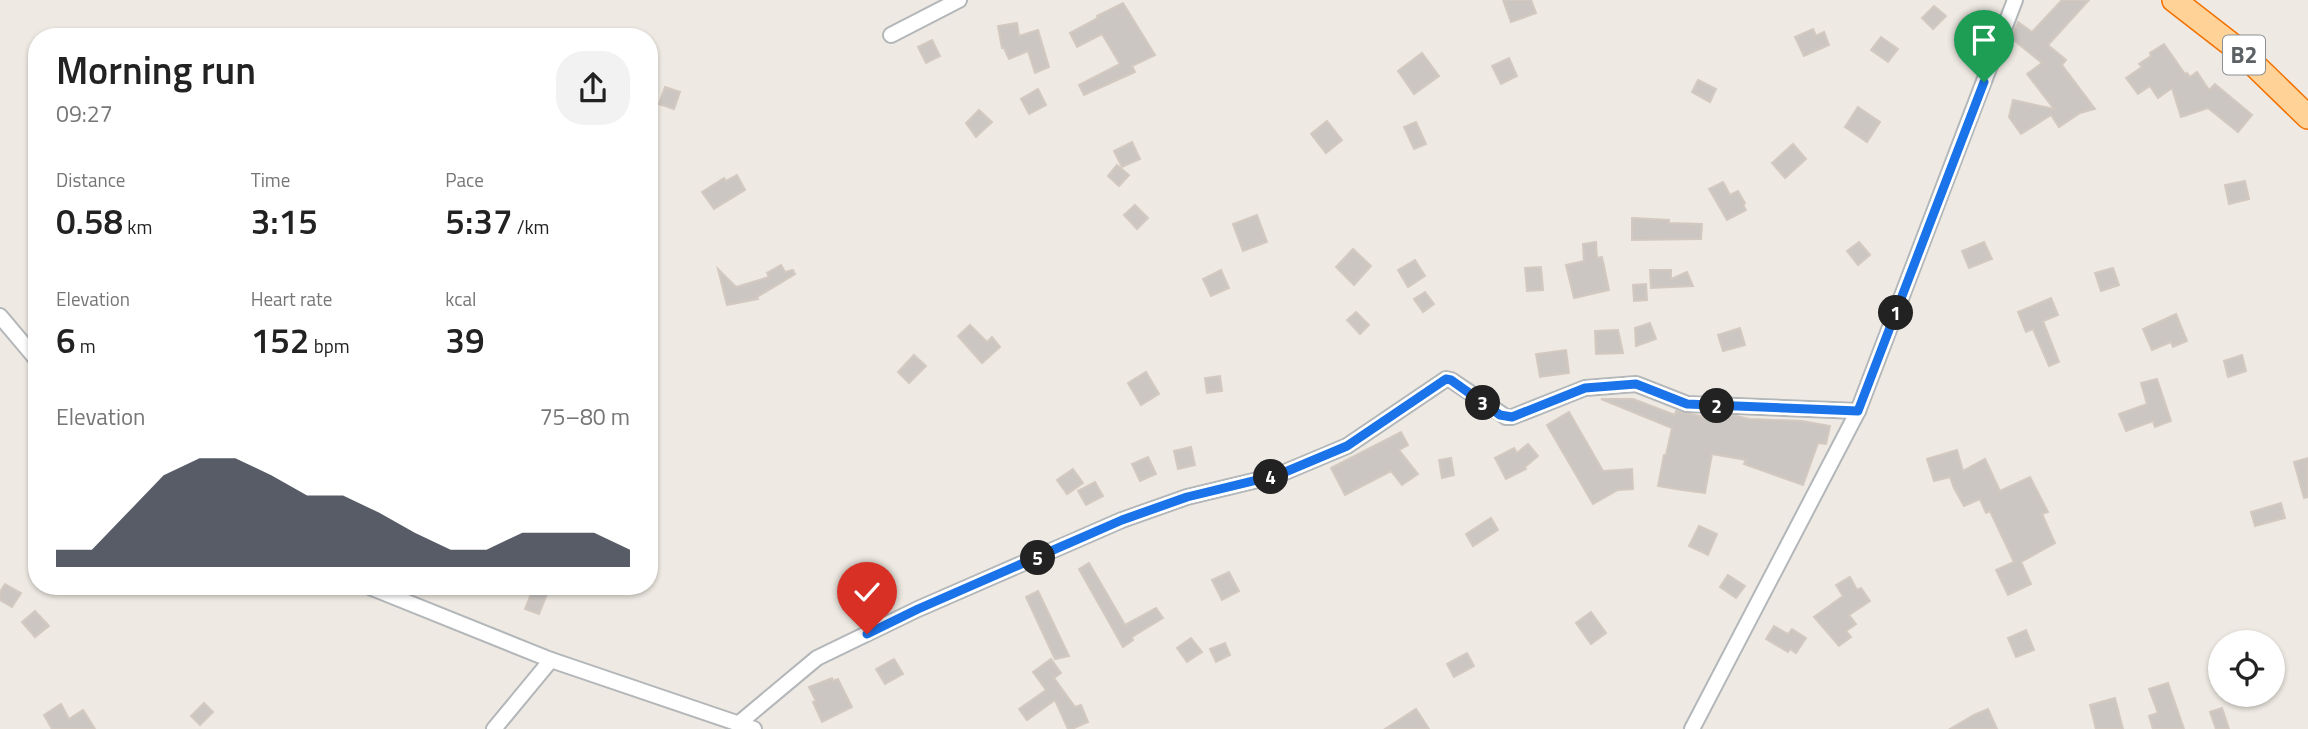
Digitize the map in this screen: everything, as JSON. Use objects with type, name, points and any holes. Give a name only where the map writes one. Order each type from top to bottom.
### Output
[{"type":"highway","name":"B2","points":[[2174,0],[2241,52],[2308,117]]},
{"type":"street","points":[[891,35],[959,0]]},
{"type":"street","points":[[1692,729],[1858,411],[2015,0]]},
{"type":"street","points":[[0,316],[28,349]]},
{"type":"street","points":[[738,724],[817,658],[918,609],[1122,520],[1187,497],[1278,475],[1347,446],[1446,379],[1506,417],[1585,388],[1636,384],[1687,404],[1858,411]]},
{"type":"street","points":[[389,595],[551,660],[754,729]]},
{"type":"street","points":[[494,729],[551,660]]},
{"type":"building","points":[[1503,0],[1531,0],[1536,13],[1511,22]]},
{"type":"building","points":[[2062,0],[2089,0],[2048,45],[2066,60],[2062,65],[2095,109],[2080,113],[2059,127],[2051,115],[2021,134],[2009,117],[2013,100],[2054,109],[2027,74],[2042,63],[2011,38],[2018,22],[2032,32]]},
{"type":"building","points":[[1123,3],[1155,55],[1132,66],[1135,72],[1084,95],[1079,85],[1120,64],[1102,34],[1077,47],[1070,33]]},
{"type":"building","points":[[1934,6],[1946,16],[1933,29],[1922,18]]},
{"type":"building","points":[[1017,23],[1019,36],[1038,30],[1049,67],[1035,73],[1028,51],[1009,59],[1002,48],[998,26]]},
{"type":"building","points":[[1813,29],[1816,36],[1824,32],[1829,45],[1804,56],[1795,37]]},
{"type":"building","points":[[1881,37],[1898,49],[1888,62],[1871,50]]},
{"type":"building","points":[[932,40],[940,56],[926,63],[918,47]]},
{"type":"building","points":[[2164,44],[2185,74],[2190,77],[2197,72],[2209,90],[2215,84],[2252,115],[2238,132],[2208,108],[2181,117],[2172,88],[2158,98],[2150,86],[2138,94],[2126,78],[2142,67],[2139,64],[2151,56],[2150,53]]},
{"type":"building","points":[[1422,53],[1439,76],[1414,94],[1398,71]]},
{"type":"building","points":[[1509,58],[1517,76],[1501,84],[1492,66]]},
{"type":"building","points":[[1698,80],[1716,89],[1710,102],[1692,92]]},
{"type":"building","points":[[665,87],[680,92],[674,109],[659,104]]},
{"type":"building","points":[[1038,89],[1046,105],[1029,114],[1021,99]]},
{"type":"building","points":[[1858,107],[1880,122],[1867,142],[1845,127]]},
{"type":"building","points":[[979,110],[992,122],[976,137],[966,123]]},
{"type":"building","points":[[1327,121],[1342,140],[1326,153],[1311,134]]},
{"type":"building","points":[[1416,122],[1426,144],[1414,149],[1404,127]]},
{"type":"building","points":[[1132,142],[1140,159],[1122,167],[1114,151]]},
{"type":"building","points":[[1793,144],[1806,159],[1785,178],[1772,163]]},
{"type":"building","points":[[1117,165],[1129,175],[1119,186],[1108,176]]},
{"type":"building","points":[[737,175],[745,190],[714,209],[702,192],[724,178],[726,181]]},
{"type":"building","points":[[2245,181],[2249,199],[2229,204],[2225,185]]},
{"type":"building","points":[[1723,182],[1730,195],[1738,191],[1746,210],[1727,220],[1709,189]]},
{"type":"building","points":[[1135,205],[1148,218],[1137,229],[1124,215]]},
{"type":"building","points":[[1257,215],[1267,242],[1243,251],[1233,224]]},
{"type":"building","points":[[1632,218],[1702,224],[1701,239],[1632,240]]},
{"type":"building","points":[[1596,242],[1597,258],[1602,257],[1609,290],[1574,298],[1566,265],[1584,261],[1583,244]]},
{"type":"building","points":[[1859,242],[1870,255],[1858,265],[1847,251]]},
{"type":"building","points":[[1984,242],[1992,259],[1969,268],[1962,251]]},
{"type":"building","points":[[1353,249],[1371,266],[1354,285],[1336,267]]},
{"type":"building","points":[[1415,260],[1425,276],[1408,287],[1398,270]]},
{"type":"building","points":[[781,265],[785,272],[793,270],[795,274],[757,297],[758,299],[727,305],[718,269],[736,287],[769,277],[767,273]]},
{"type":"building","points":[[1541,267],[1543,290],[1527,291],[1525,268]]},
{"type":"building","points":[[2113,268],[2119,285],[2101,291],[2095,273]]},
{"type":"building","points":[[1221,270],[1229,288],[1211,296],[1203,279]]},
{"type":"building","points":[[1650,270],[1671,270],[1671,279],[1687,272],[1693,286],[1651,288]]},
{"type":"building","points":[[1646,284],[1647,300],[1634,301],[1633,285]]},
{"type":"building","points":[[1425,292],[1434,304],[1423,312],[1414,299]]},
{"type":"building","points":[[2051,298],[2058,315],[2043,321],[2059,362],[2049,366],[2033,329],[2026,332],[2018,312]]},
{"type":"building","points":[[1356,312],[1369,325],[1360,334],[1347,320]]},
{"type":"building","points":[[2176,314],[2187,341],[2173,347],[2171,342],[2152,350],[2143,329]]},
{"type":"building","points":[[1650,323],[1656,339],[1636,346],[1635,328]]},
{"type":"building","points":[[970,325],[987,342],[992,337],[1000,347],[982,363],[958,336]]},
{"type":"building","points":[[1740,328],[1745,345],[1723,351],[1718,335]]},
{"type":"building","points":[[1618,330],[1623,353],[1596,354],[1595,331]]},
{"type":"building","points":[[1566,350],[1569,373],[1540,377],[1536,354]]},
{"type":"building","points":[[914,355],[926,366],[909,383],[898,372]]},
{"type":"building","points":[[2242,355],[2246,371],[2228,377],[2224,361]]},
{"type":"building","points":[[1146,372],[1159,394],[1141,405],[1128,383]]},
{"type":"building","points":[[1220,376],[1222,391],[1207,393],[1205,378]]},
{"type":"building","points":[[2157,379],[2171,421],[2155,427],[2153,421],[2126,431],[2119,414],[2147,404],[2141,383]]},
{"type":"building","points":[[1601,399],[1633,399],[1675,415],[1676,411],[1719,420],[1720,415],[1732,415],[1830,426],[1826,444],[1818,443],[1803,485],[1744,464],[1746,460],[1712,454],[1705,493],[1658,486],[1672,428]]},
{"type":"building","points":[[1569,412],[1603,471],[1632,469],[1633,489],[1618,490],[1593,504],[1547,425]]},
{"type":"building","points":[[1401,432],[1408,445],[1399,450],[1418,474],[1402,485],[1391,471],[1345,495],[1331,468]]},
{"type":"building","points":[[1528,444],[1538,456],[1526,469],[1506,479],[1495,458],[1514,448],[1517,453]]},
{"type":"building","points":[[1191,447],[1195,465],[1178,469],[1174,451]]},
{"type":"building","points":[[1957,450],[1963,471],[1985,459],[2000,491],[2030,477],[2048,512],[2042,514],[2055,543],[2021,562],[2031,584],[2008,595],[1996,570],[2014,562],[1990,511],[1986,513],[1980,499],[1964,506],[1950,477],[1934,481],[1927,459]]},
{"type":"building","points":[[1148,457],[1156,474],[1140,481],[1132,464]]},
{"type":"building","points":[[1451,458],[1454,475],[1442,478],[1439,460]]},
{"type":"building","points":[[2308,458],[2308,497],[2304,498],[2294,462]]},
{"type":"building","points":[[1073,469],[1083,483],[1067,494],[1057,480]]},
{"type":"building","points":[[1095,482],[1103,496],[1086,505],[1078,491]]},
{"type":"building","points":[[2281,503],[2285,518],[2255,526],[2251,512]]},
{"type":"building","points":[[1491,518],[1498,530],[1473,546],[1466,534]]},
{"type":"building","points":[[1699,526],[1717,534],[1708,555],[1689,546]]},
{"type":"building","points":[[1089,563],[1125,625],[1156,608],[1163,618],[1132,637],[1133,640],[1123,647],[1079,569]]},
{"type":"building","points":[[1229,572],[1239,591],[1222,600],[1212,580]]},
{"type":"building","points":[[1728,575],[1745,586],[1736,598],[1720,587]]},
{"type":"building","points":[[1850,577],[1857,590],[1861,588],[1870,601],[1849,615],[1856,624],[1846,631],[1851,637],[1839,646],[1814,617],[1843,596],[1836,585]]},
{"type":"building","points":[[5,584],[21,593],[12,607],[0,600],[0,592]]},
{"type":"building","points":[[1038,591],[1069,656],[1055,659],[1026,597]]},
{"type":"building","points":[[531,595],[547,595],[539,614],[525,609]]},
{"type":"building","points":[[35,611],[49,626],[35,637],[22,622]]},
{"type":"building","points":[[1591,612],[1606,633],[1591,644],[1576,623]]},
{"type":"building","points":[[1774,626],[1788,634],[1792,629],[1806,638],[1796,653],[1790,649],[1788,652],[1766,639]]},
{"type":"building","points":[[2026,630],[2034,650],[2016,657],[2008,638]]},
{"type":"building","points":[[1191,638],[1202,652],[1187,662],[1177,648]]},
{"type":"building","points":[[1225,643],[1230,655],[1216,662],[1210,649]]},
{"type":"building","points":[[1467,653],[1474,666],[1454,677],[1447,664]]},
{"type":"building","points":[[894,659],[903,674],[885,684],[876,669]]},
{"type":"building","points":[[1051,659],[1061,673],[1054,678],[1075,707],[1081,705],[1088,722],[1072,729],[1068,729],[1055,700],[1027,720],[1019,709],[1046,690],[1033,672]]},
{"type":"building","points":[[832,678],[833,681],[838,679],[852,707],[822,722],[809,687]]},
{"type":"building","points":[[2168,683],[2184,729],[2153,729],[2149,716],[2158,713],[2149,689]]},
{"type":"building","points":[[2115,698],[2123,729],[2096,729],[2090,705]]},
{"type":"building","points":[[204,703],[213,712],[200,725],[191,716]]},
{"type":"building","points":[[61,704],[69,719],[83,710],[95,729],[52,729],[44,715]]},
{"type":"building","points":[[2222,708],[2229,729],[2216,729],[2210,712]]},
{"type":"building","points":[[1416,709],[1429,729],[1385,729]]},
{"type":"building","points":[[1988,709],[1997,729],[1950,729],[1974,715]]},
{"type":"route","points":[[867,634],[1122,520],[1187,497],[1278,475],[1347,446],[1446,379],[1506,417],[1585,388],[1636,384],[1687,404],[1858,411],[1984,82]]}]
